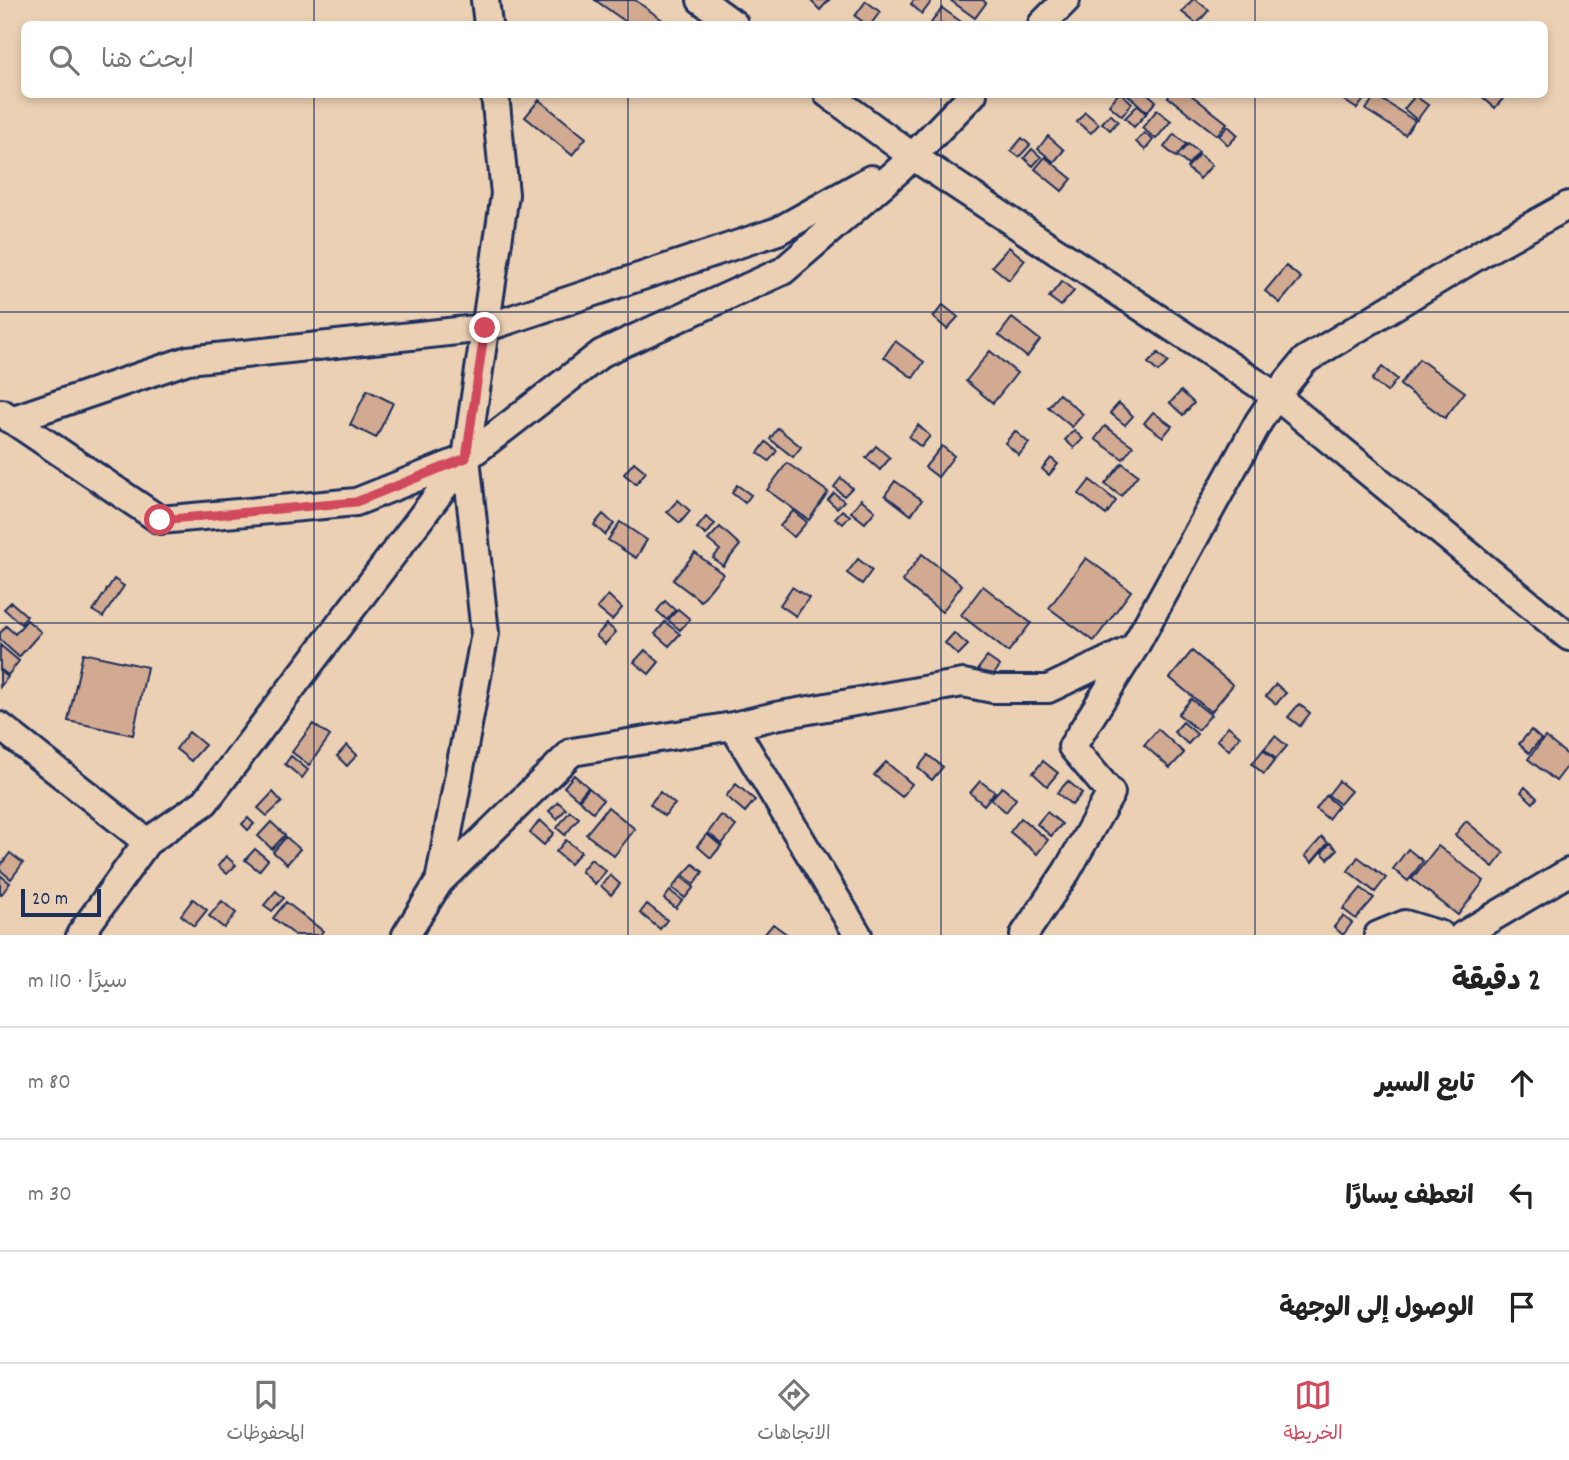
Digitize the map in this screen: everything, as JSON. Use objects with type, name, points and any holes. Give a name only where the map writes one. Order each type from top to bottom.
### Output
[{"type":"street","points":[[485,0],[488,21]]},
{"type":"street","points":[[701,0],[730,21]]},
{"type":"street","points":[[1045,21],[1066,0]]},
{"type":"street","points":[[439,881],[485,633],[466,458],[505,194],[495,98]]},
{"type":"street","points":[[833,98],[912,156],[1276,396],[1569,637]]},
{"type":"street","points":[[80,935],[147,842],[205,802],[466,458],[602,354],[783,271],[900,169],[969,98]]},
{"type":"street","points":[[5,415],[188,360],[485,328],[778,231],[912,156]]},
{"type":"street","points":[[1024,935],[1066,871],[1111,793],[1072,747],[1134,648],[1259,421],[1276,396],[1305,360],[1484,252],[1569,205]]},
{"type":"street","points":[[5,415],[160,520],[356,502],[466,458]]},
{"type":"street","points":[[406,935],[439,881],[572,752],[733,726],[775,716],[963,683],[993,689],[1048,689],[1134,648]]},
{"type":"street","points":[[0,726],[147,842]]},
{"type":"street","points":[[733,726],[858,935]]},
{"type":"street","points":[[1463,935],[1569,872]]},
{"type":"street","points":[[1378,935],[1405,924],[1441,935]]},
{"type":"building","points":[[595,0],[635,0],[664,21],[625,21]]},
{"type":"building","points":[[810,0],[829,0],[820,10]]},
{"type":"building","points":[[914,0],[931,2],[922,14],[911,4]]},
{"type":"building","points":[[950,0],[983,0],[986,3],[975,18]]},
{"type":"building","points":[[1192,0],[1209,10],[1200,21],[1193,21],[1182,12]]},
{"type":"building","points":[[866,1],[880,12],[873,21],[862,21],[855,16]]},
{"type":"building","points":[[942,8],[960,21],[932,21]]},
{"type":"building","points":[[1115,98],[1126,98],[1132,103],[1122,116],[1109,105]]},
{"type":"building","points":[[1131,98],[1153,98],[1156,101],[1147,112]]},
{"type":"building","points":[[1169,98],[1195,98],[1227,123],[1217,135]]},
{"type":"building","points":[[1340,98],[1365,98],[1357,109]]},
{"type":"building","points":[[1373,98],[1380,98],[1415,121],[1405,135],[1366,110]]},
{"type":"building","points":[[1413,98],[1428,105],[1417,120],[1404,109]]},
{"type":"building","points":[[1484,98],[1504,98],[1495,108]]},
{"type":"building","points":[[539,100],[586,138],[572,155],[525,117]]},
{"type":"building","points":[[1138,105],[1146,114],[1134,127],[1125,118]]},
{"type":"building","points":[[1157,110],[1171,121],[1156,139],[1142,128]]},
{"type":"building","points":[[1085,112],[1099,124],[1091,133],[1077,122]]},
{"type":"building","points":[[1110,114],[1118,121],[1110,130],[1102,123]]},
{"type":"building","points":[[1228,126],[1238,135],[1228,145],[1219,136]]},
{"type":"building","points":[[1144,133],[1153,140],[1145,150],[1136,142]]},
{"type":"building","points":[[1174,134],[1186,144],[1176,157],[1164,147]]},
{"type":"building","points":[[1048,136],[1064,150],[1054,162],[1038,149]]},
{"type":"building","points":[[1022,138],[1030,145],[1019,157],[1011,151]]},
{"type":"building","points":[[1188,144],[1199,152],[1188,165],[1177,156]]},
{"type":"building","points":[[1032,149],[1041,157],[1033,166],[1024,158]]},
{"type":"building","points":[[1199,154],[1212,165],[1200,179],[1187,168]]},
{"type":"building","points":[[1045,157],[1072,179],[1062,191],[1035,169]]},
{"type":"building","points":[[1009,247],[1025,260],[1009,280],[992,266]]},
{"type":"building","points":[[1286,266],[1301,278],[1280,303],[1265,291]]},
{"type":"building","points":[[1062,281],[1074,291],[1061,306],[1049,297]]},
{"type":"building","points":[[943,305],[958,317],[947,329],[933,317]]},
{"type":"building","points":[[1012,318],[1040,340],[1027,357],[999,335]]},
{"type":"building","points":[[895,341],[924,362],[913,378],[884,357]]},
{"type":"building","points":[[990,351],[1017,373],[993,403],[966,381]]},
{"type":"building","points":[[1158,353],[1168,362],[1158,372],[1148,363]]},
{"type":"building","points":[[1419,359],[1465,392],[1445,418],[1400,385]]},
{"type":"building","points":[[1382,367],[1397,379],[1387,392],[1372,380]]},
{"type":"building","points":[[367,390],[393,403],[376,438],[350,425]]},
{"type":"building","points":[[1181,391],[1194,403],[1183,415],[1170,403]]},
{"type":"building","points":[[1059,394],[1083,414],[1072,427],[1048,407]]},
{"type":"building","points":[[1119,403],[1133,416],[1125,425],[1110,413]]},
{"type":"building","points":[[1153,412],[1172,426],[1163,437],[1144,423]]},
{"type":"building","points":[[918,425],[930,436],[921,447],[909,437]]},
{"type":"building","points":[[1105,426],[1133,446],[1123,459],[1095,439]]},
{"type":"building","points":[[778,428],[801,447],[793,457],[770,439]]},
{"type":"building","points":[[1074,430],[1083,439],[1074,448],[1065,440]]},
{"type":"building","points":[[1015,431],[1029,443],[1019,455],[1005,443]]},
{"type":"building","points":[[766,442],[777,451],[769,461],[758,453]]},
{"type":"building","points":[[876,446],[890,458],[880,470],[866,458]]},
{"type":"building","points":[[942,446],[954,456],[938,477],[925,467]]},
{"type":"building","points":[[1051,458],[1058,464],[1049,475],[1042,469]]},
{"type":"building","points":[[634,462],[646,472],[636,484],[624,474]]},
{"type":"building","points":[[787,463],[828,492],[809,520],[767,490]]},
{"type":"building","points":[[1122,463],[1138,475],[1121,496],[1105,484]]},
{"type":"building","points":[[841,478],[852,488],[844,496],[834,487]]},
{"type":"building","points":[[1090,480],[1116,501],[1106,515],[1079,494]]},
{"type":"building","points":[[895,481],[922,500],[911,515],[885,495]]},
{"type":"building","points":[[737,485],[751,495],[745,503],[732,493]]},
{"type":"building","points":[[834,493],[844,501],[837,508],[828,500]]},
{"type":"building","points":[[861,499],[875,511],[865,523],[851,512]]},
{"type":"building","points":[[678,500],[690,511],[680,523],[667,512]]},
{"type":"building","points":[[842,510],[850,516],[843,524],[835,518]]},
{"type":"building","points":[[793,511],[807,522],[794,537],[780,526]]},
{"type":"building","points":[[603,514],[614,524],[605,535],[594,525]]},
{"type":"building","points":[[706,517],[715,524],[706,535],[697,528]]},
{"type":"building","points":[[620,522],[647,540],[636,558],[608,540]]},
{"type":"building","points":[[720,527],[740,545],[723,566],[713,558],[720,550],[708,540]]},
{"type":"building","points":[[695,553],[723,574],[701,601],[673,580]]},
{"type":"building","points":[[922,554],[962,585],[942,612],[902,581]]},
{"type":"building","points":[[1086,558],[1131,591],[1094,641],[1049,608]]},
{"type":"building","points":[[858,559],[872,570],[862,584],[847,573]]},
{"type":"building","points":[[114,579],[124,586],[103,617],[93,611]]},
{"type":"building","points":[[983,586],[1031,623],[1008,652],[961,615]]},
{"type":"building","points":[[792,587],[809,598],[796,616],[780,605]]},
{"type":"building","points":[[608,595],[622,608],[612,620],[597,608]]},
{"type":"building","points":[[665,601],[675,610],[667,620],[657,611]]},
{"type":"building","points":[[11,602],[27,616],[21,624],[4,609]]},
{"type":"building","points":[[678,609],[690,619],[680,630],[668,620]]},
{"type":"building","points":[[27,620],[41,632],[19,657],[0,640],[0,633],[6,626],[15,634]]},
{"type":"building","points":[[665,622],[680,634],[669,646],[655,634]]},
{"type":"building","points":[[607,624],[616,632],[605,644],[596,636]]},
{"type":"building","points":[[954,633],[968,645],[958,655],[945,643]]},
{"type":"building","points":[[0,645],[19,661],[8,675],[0,669]]},
{"type":"building","points":[[645,650],[659,662],[649,674],[634,662]]},
{"type":"building","points":[[1192,651],[1233,685],[1211,712],[1170,678]]},
{"type":"building","points":[[83,653],[147,667],[133,735],[68,721]]},
{"type":"building","points":[[987,657],[1000,666],[991,678],[978,669]]},
{"type":"building","points":[[0,671],[8,677],[0,687]]},
{"type":"building","points":[[1276,684],[1286,693],[1276,704],[1266,696]]},
{"type":"building","points":[[1191,699],[1211,715],[1198,730],[1178,714]]},
{"type":"building","points":[[1299,704],[1310,713],[1300,726],[1288,717]]},
{"type":"building","points":[[1183,722],[1197,734],[1188,744],[1174,732]]},
{"type":"building","points":[[313,724],[330,736],[309,765],[292,752]]},
{"type":"building","points":[[1228,726],[1240,736],[1229,750],[1217,740]]},
{"type":"building","points":[[1158,729],[1184,753],[1170,768],[1144,745]]},
{"type":"building","points":[[1531,730],[1541,739],[1529,753],[1519,744]]},
{"type":"building","points":[[189,732],[205,745],[191,761],[176,749]]},
{"type":"building","points":[[1275,736],[1287,746],[1276,759],[1264,749]]},
{"type":"building","points":[[1545,737],[1569,756],[1569,764],[1556,781],[1528,759]]},
{"type":"building","points":[[347,745],[357,755],[347,766],[337,756]]},
{"type":"building","points":[[1263,750],[1275,760],[1264,774],[1252,764]]},
{"type":"building","points":[[928,755],[943,767],[932,780],[918,768]]},
{"type":"building","points":[[291,756],[308,770],[302,778],[285,764]]},
{"type":"building","points":[[1043,761],[1058,773],[1047,786],[1033,773]]},
{"type":"building","points":[[886,762],[912,784],[902,797],[874,775]]},
{"type":"building","points":[[574,775],[588,787],[578,799],[564,787]]},
{"type":"building","points":[[980,781],[995,792],[984,805],[970,793]]},
{"type":"building","points":[[1068,781],[1082,793],[1072,805],[1057,793]]},
{"type":"building","points":[[1339,781],[1351,791],[1340,804],[1328,795]]},
{"type":"building","points":[[736,784],[755,800],[745,812],[726,796]]},
{"type":"building","points":[[1002,787],[1016,799],[1006,812],[991,799]]},
{"type":"building","points":[[1525,787],[1537,798],[1533,803],[1521,792]]},
{"type":"building","points":[[589,788],[603,800],[593,812],[579,800]]},
{"type":"building","points":[[273,792],[282,802],[267,816],[258,808]]},
{"type":"building","points":[[660,792],[675,804],[664,816],[650,804]]},
{"type":"building","points":[[1326,796],[1338,806],[1328,819],[1316,809]]},
{"type":"building","points":[[558,802],[566,809],[557,819],[549,811]]},
{"type":"building","points":[[608,807],[635,829],[614,856],[586,834]]},
{"type":"building","points":[[570,811],[579,818],[565,835],[557,828]]},
{"type":"building","points":[[1047,812],[1062,824],[1051,836],[1037,824]]},
{"type":"building","points":[[721,815],[736,826],[722,844],[708,833]]},
{"type":"building","points":[[248,818],[254,824],[248,830],[242,824]]},
{"type":"building","points":[[1021,818],[1048,840],[1037,854],[1010,832]]},
{"type":"building","points":[[540,820],[554,833],[544,845],[530,833]]},
{"type":"building","points":[[1466,821],[1504,853],[1493,867],[1455,835]]},
{"type":"building","points":[[271,822],[285,835],[272,849],[258,836]]},
{"type":"building","points":[[707,834],[721,846],[711,858],[697,846]]},
{"type":"building","points":[[286,837],[300,849],[287,864],[273,852]]},
{"type":"building","points":[[1322,837],[1328,843],[1312,862],[1305,856]]},
{"type":"building","points":[[566,840],[581,852],[570,864],[556,852]]},
{"type":"building","points":[[1330,843],[1337,850],[1328,859],[1322,853]]},
{"type":"building","points":[[1438,846],[1484,881],[1458,915],[1412,879]]},
{"type":"building","points":[[255,849],[268,860],[259,871],[245,860]]},
{"type":"building","points":[[1408,849],[1423,861],[1408,881],[1393,869]]},
{"type":"building","points":[[10,853],[23,863],[11,879],[0,870]]},
{"type":"building","points":[[226,856],[236,865],[227,874],[218,866]]},
{"type":"building","points":[[1358,857],[1386,878],[1375,892],[1348,871]]},
{"type":"building","points":[[591,859],[606,871],[595,884],[581,871]]},
{"type":"building","points":[[693,864],[703,872],[694,884],[683,875]]},
{"type":"building","points":[[0,875],[10,883],[1,895],[0,894]]},
{"type":"building","points":[[610,875],[620,884],[611,895],[601,886]]},
{"type":"building","points":[[681,877],[694,887],[685,898],[672,888]]},
{"type":"building","points":[[1361,888],[1374,898],[1356,919],[1343,909]]},
{"type":"building","points":[[276,891],[284,898],[272,911],[264,905]]},
{"type":"building","points":[[670,891],[682,900],[676,908],[664,899]]},
{"type":"building","points":[[193,899],[207,910],[194,926],[181,915]]},
{"type":"building","points":[[222,901],[236,913],[224,928],[209,916]]},
{"type":"building","points":[[286,902],[323,931],[320,935],[295,935],[273,918]]},
{"type":"building","points":[[647,904],[667,920],[660,929],[640,913]]},
{"type":"building","points":[[1343,916],[1352,923],[1343,935],[1334,927]]},
{"type":"building","points":[[773,924],[788,935],[764,935]]},
{"type":"route","points":[[160,520],[356,502],[466,458],[485,328]]}]
